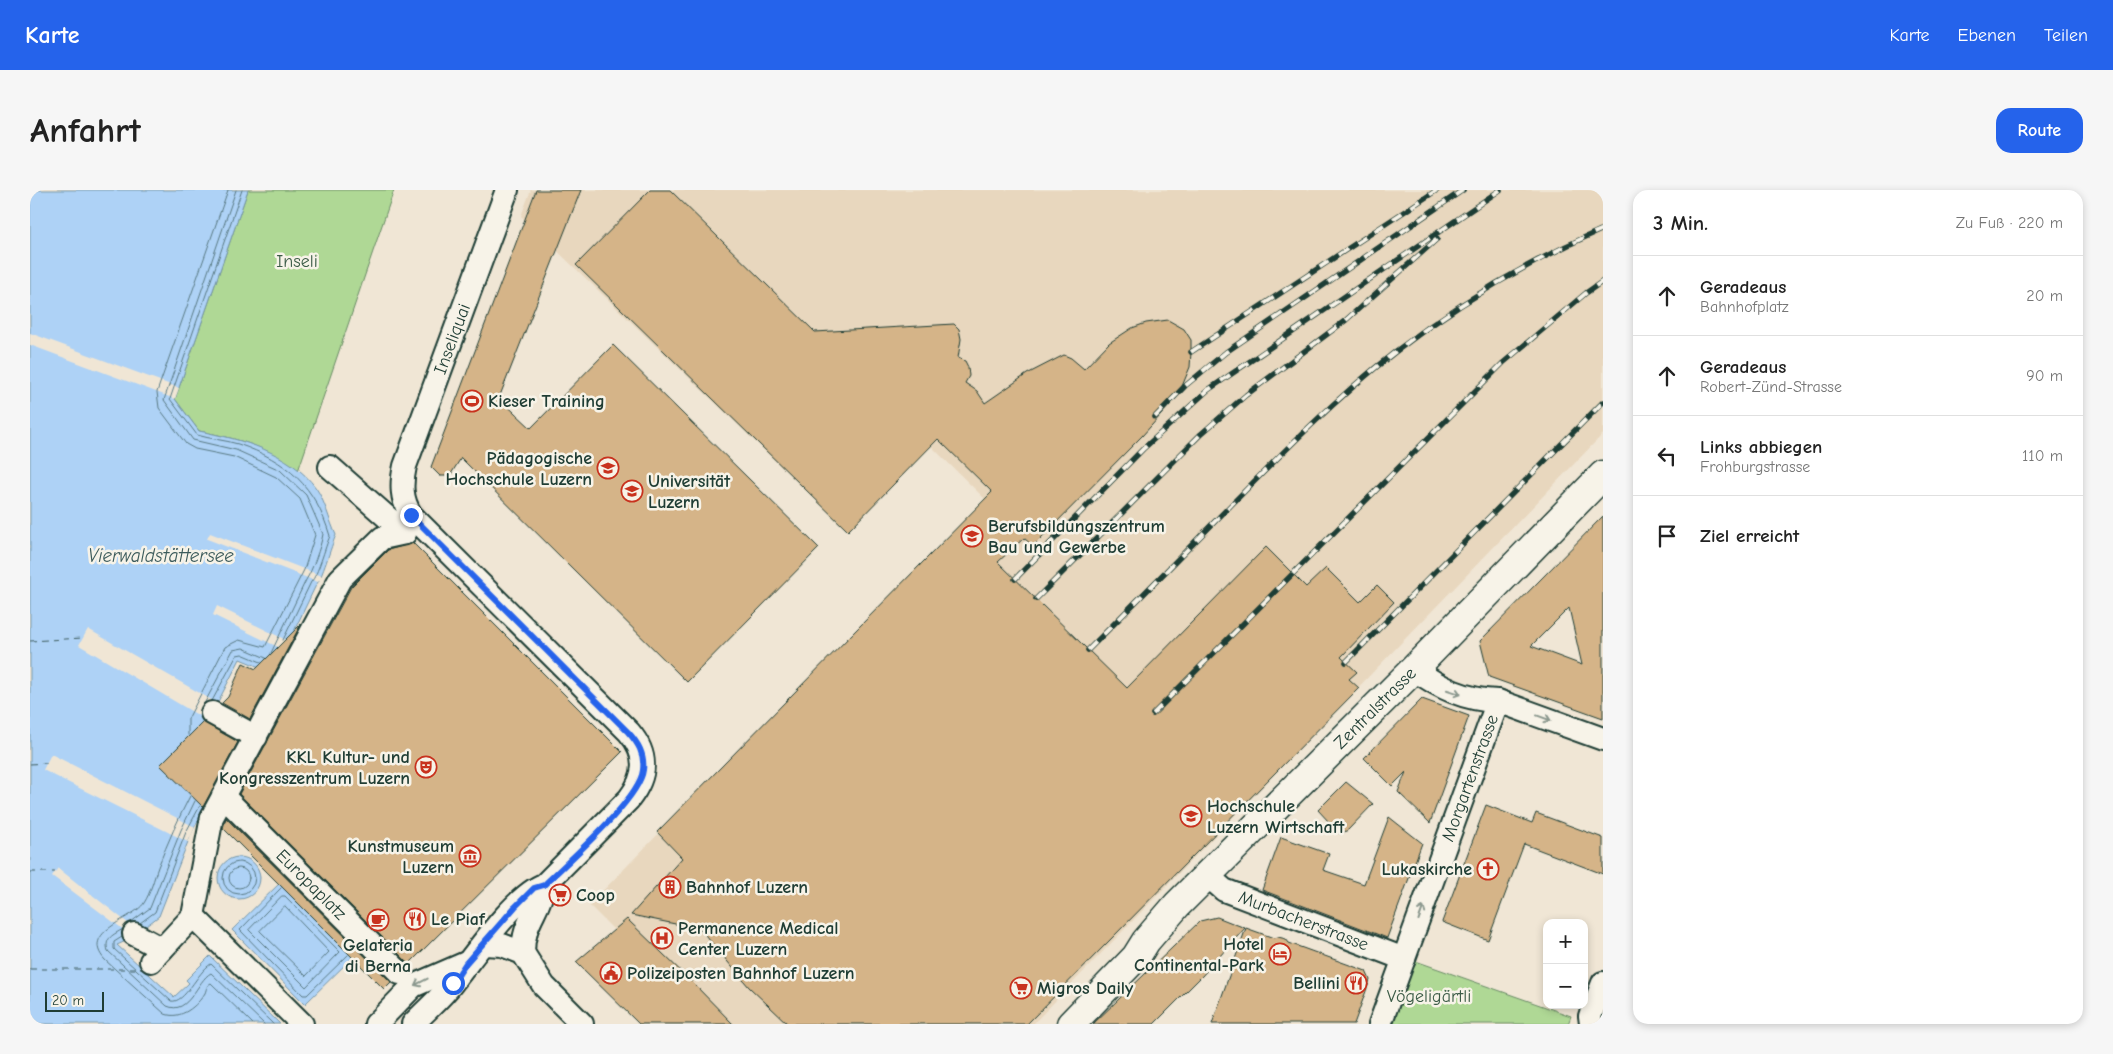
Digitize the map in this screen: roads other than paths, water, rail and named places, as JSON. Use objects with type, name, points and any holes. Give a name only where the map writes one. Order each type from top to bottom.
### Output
[{"type":"main road","name":"Zentralstrasse","points":[[1071,1024],[1136,957],[1146,940],[1208,875],[1414,669],[1603,475]]},
{"type":"main road","name":"Zentralstrasse","points":[[1054,1024],[1128,948],[1146,940]]},
{"type":"street","name":"Inseliquai","points":[[507,190],[413,443],[405,466],[402,488],[406,508],[411,515],[628,732],[638,744],[643,756],[643,771],[636,789],[544,885]]},
{"type":"street","points":[[134,934],[157,955],[193,916],[199,837],[256,737],[293,649],[328,584],[340,579],[382,538],[405,533],[360,486],[330,466]]},
{"type":"street","points":[[1414,669],[1440,688],[1481,700],[1498,700],[1603,739]]},
{"type":"street","name":"Morgartenstrasse","points":[[1380,1024],[1498,700]]},
{"type":"street","points":[[212,713],[256,737]]},
{"type":"street","name":"Europaplatz","points":[[223,796],[400,973]]},
{"type":"street","name":"Murbacherstrasse","points":[[1208,875],[1224,890],[1404,959]]},
{"type":"street","points":[[413,1024],[453,983],[466,963],[527,894],[534,888],[544,885],[541,901],[523,935],[523,953],[544,986],[582,1024]]},
{"type":"street","points":[[193,916],[302,1024]]},
{"type":"street","points":[[484,944],[502,945],[523,953]]},
{"type":"street","points":[[376,1024],[413,986],[466,963]]},
{"type":"street","points":[[1592,1024],[1590,1016],[1603,983]]},
{"type":"water","name":"Vierwaldstättersee","points":[[30,190],[248,190],[175,399],[199,431],[247,443],[278,456],[293,465],[316,488],[336,535],[321,576],[274,673],[240,659],[205,727],[238,744],[191,834],[159,916],[128,940],[117,945],[174,997],[189,983],[186,980],[210,956],[280,1024],[30,1024]]},
{"type":"water","points":[[243,857],[251,860],[257,866],[260,878],[257,890],[251,896],[235,899],[227,896],[221,890],[218,874],[221,866],[227,860]]},
{"type":"water","points":[[284,879],[357,953],[305,1004],[232,930]]},
{"type":"railway","points":[[1191,352],[1437,190]]},
{"type":"railway","points":[[1155,417],[1185,386],[1226,352],[1463,190]]},
{"type":"railway","points":[[1015,579],[1143,449],[1208,390],[1500,190]]},
{"type":"railway","points":[[1088,650],[1331,406],[1395,352],[1495,284],[1576,241],[1603,229]]},
{"type":"railway","points":[[1036,599],[1201,434],[1246,395],[1346,320],[1437,239]]},
{"type":"railway","points":[[1153,714],[1503,363],[1586,293],[1603,281]]},
{"type":"railway","points":[[1346,662],[1603,402]]},
{"type":"place","name":"Kieser Training","points":[[472,401]]},
{"type":"place","name":"Pädagogische Hochschule Luzern","points":[[608,468]]},
{"type":"place","name":"Universität Luzern","points":[[632,491]]},
{"type":"place","name":"Berufsbildungszentrum Bau und Gewerbe","points":[[972,536]]},
{"type":"place","name":"KKL Kultur- und Kongresszentrum Luzern","points":[[426,767]]},
{"type":"place","name":"Hochschule Luzern Wirtschaft","points":[[1191,816]]},
{"type":"place","name":"Kunstmuseum Luzern","points":[[470,856]]},
{"type":"place","name":"Lukaskirche","points":[[1488,869]]},
{"type":"place","name":"Bahnhof Luzern","points":[[670,887]]},
{"type":"place","name":"Coop","points":[[560,895]]},
{"type":"place","name":"Le Piaf","points":[[415,919]]},
{"type":"place","name":"Gelateria di Berna","points":[[378,920]]},
{"type":"place","name":"Permanence Medical Center Luzern","points":[[662,938]]},
{"type":"place","name":"Hotel Continental-Park","points":[[1280,954]]},
{"type":"place","name":"Polizeiposten Bahnhof Luzern","points":[[611,973]]},
{"type":"place","name":"Bellini","points":[[1356,983]]},
{"type":"place","name":"Migros Daily","points":[[1021,988]]},
{"type":"park label","name":"Inseli","points":[[297,261]]},
{"type":"park label","name":"Vögeligärtli","points":[[1429,996]]}]
